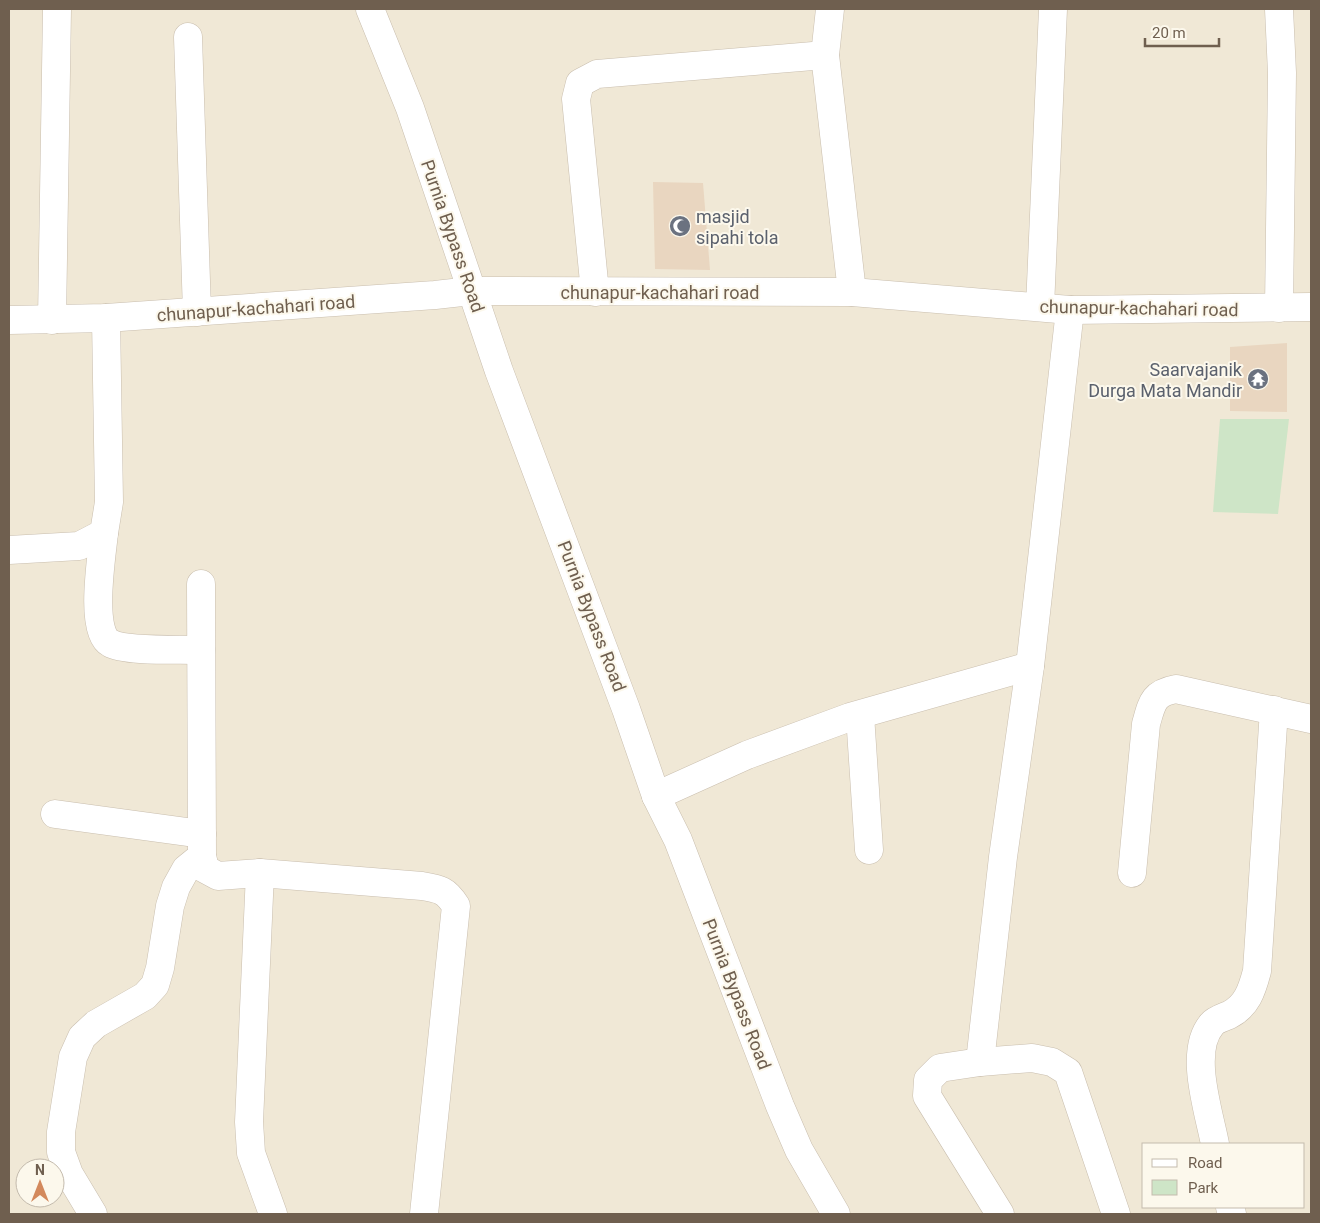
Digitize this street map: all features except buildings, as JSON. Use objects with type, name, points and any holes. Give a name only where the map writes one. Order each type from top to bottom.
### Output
[{"type":"street","points":[[52,320],[57,9]]},
{"type":"street","name":"Purnia Bypass Road","points":[[370,9],[410,108],[471,291],[626,709],[656,796],[678,840],[780,1106],[799,1150],[836,1214]]},
{"type":"street","points":[[830,9],[825,55],[852,292]]},
{"type":"street","points":[[1040,307],[1053,9]]},
{"type":"street","points":[[1279,9],[1282,73],[1279,308]]},
{"type":"street","points":[[188,37],[197,312]]},
{"type":"street","points":[[595,292],[576,99],[580,82],[597,74],[825,55]]},
{"type":"street","name":"chunapur-kachahari road","points":[[9,320],[106,318],[471,291],[852,292],[1070,310],[1311,307]]},
{"type":"street","points":[[980,1062],[1003,857],[1030,666],[1070,310]]},
{"type":"street","points":[[106,318],[109,502],[104,532],[98,619],[102,635],[109,643],[129,647],[201,650]]},
{"type":"street","points":[[9,550],[80,546],[104,532]]},
{"type":"street","points":[[201,584],[202,845],[205,869],[218,876],[260,873],[439,889],[449,895],[456,906],[424,1214]]},
{"type":"street","points":[[656,796],[747,755],[860,715],[1030,666]]},
{"type":"street","points":[[1132,874],[1146,724],[1152,703],[1162,692],[1176,689],[1311,719]]},
{"type":"street","points":[[1215,1143],[1199,1058],[1204,1037],[1212,1023],[1240,1009],[1251,991],[1257,972],[1274,710]]},
{"type":"street","points":[[860,715],[868,850]]},
{"type":"street","points":[[55,814],[202,845]]},
{"type":"street","points":[[93,1214],[70,1174],[61,1152],[61,1132],[73,1057],[82,1037],[96,1024],[145,996],[155,985],[160,968],[170,906],[176,887],[202,845]]},
{"type":"street","points":[[260,873],[248,1122],[252,1153],[273,1214]]},
{"type":"street","points":[[1000,1214],[928,1096],[928,1080],[940,1068],[980,1062],[1032,1058],[1052,1062],[1068,1072],[1116,1214]]},
{"type":"shaded area","points":[[9,9],[1311,9],[1311,1214],[9,1214]]},
{"type":"green space","points":[[1220,419],[1289,419],[1278,514],[1213,512]]},
{"type":"place","name":"masjid sipahi tola","points":[[680,226]]},
{"type":"place","name":"Saarvajanik Durga Mata Mandir","points":[[1258,379]]}]
